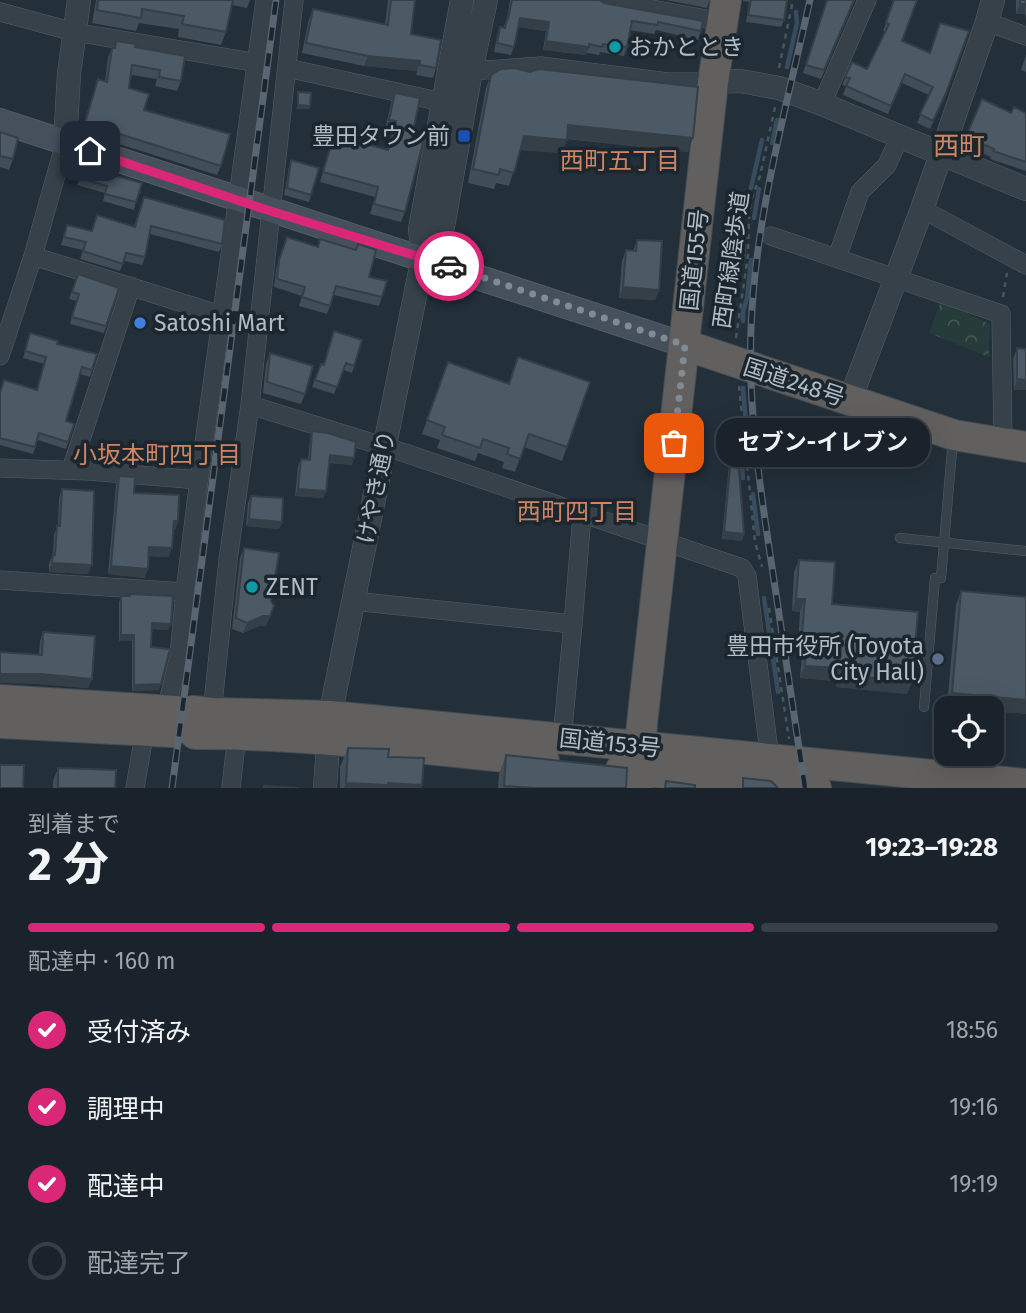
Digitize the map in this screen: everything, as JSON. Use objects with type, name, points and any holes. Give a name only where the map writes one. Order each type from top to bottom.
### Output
[{"type":"highway","name":"国道155号","points":[[639,768],[713,82],[724,11]]},
{"type":"highway","name":"国道248号","points":[[685,345],[954,435],[1015,446]]},
{"type":"highway","name":"国道153号","points":[[0,700],[180,720],[562,738],[639,768]]},
{"type":"highway","name":"国道153号","points":[[0,723],[180,720],[237,734],[329,728],[639,768],[776,769],[1026,784]]},
{"type":"highway","name":"国道153号","points":[[776,769],[816,788]]},
{"type":"main road","points":[[0,121],[272,211],[423,257],[685,345]]},
{"type":"street","points":[[0,356],[33,256],[65,143],[79,0]]},
{"type":"street","points":[[180,720],[179,656],[185,592],[265,0]]},
{"type":"street","points":[[135,788],[180,720],[228,560],[250,405],[293,0]]},
{"type":"street","name":"けやき通り","points":[[325,788],[329,728],[423,257],[420,229],[462,0]]},
{"type":"street","name":"けやき通り","points":[[423,257],[443,226],[486,0]]},
{"type":"street","points":[[603,0],[724,11]]},
{"type":"street","points":[[822,104],[867,0]]},
{"type":"street","points":[[850,400],[922,209],[990,11],[1026,36]]},
{"type":"street","points":[[0,12],[74,33],[258,63]]},
{"type":"street","points":[[471,71],[541,66],[668,82],[740,81],[779,88],[1026,189]]},
{"type":"street","points":[[287,68],[442,102]]},
{"type":"street","points":[[837,258],[860,192],[887,165],[900,136]]},
{"type":"street","points":[[922,209],[1026,265]]},
{"type":"street","points":[[771,236],[1001,314],[1015,446]]},
{"type":"street","points":[[33,256],[221,315]]},
{"type":"street","points":[[71,470],[131,286]]},
{"type":"street","points":[[250,405],[405,453],[742,568],[747,576],[776,769]]},
{"type":"street","points":[[0,468],[71,470],[199,480]]},
{"type":"street","points":[[562,738],[582,515]]},
{"type":"street","points":[[0,580],[185,592]]},
{"type":"street","points":[[353,601],[573,624]]},
{"type":"street","points":[[231,788],[237,734]]},
{"type":"lane","points":[[924,707],[935,578],[941,578],[954,435]]},
{"type":"lane","points":[[900,538],[1026,551]]},
{"type":"path","points":[[777,78],[793,0]]},
{"type":"path","name":"西町緑陰歩道","points":[[736,345],[748,255],[749,214],[777,97]]},
{"type":"path","points":[[1001,314],[1010,256]]},
{"type":"path","points":[[738,379],[755,542],[763,570]]},
{"type":"path","points":[[769,605],[776,769]]},
{"type":"green space","points":[[941,301],[990,324],[989,357],[929,333]]},
{"type":"building","points":[[98,0],[233,0],[226,32],[182,24],[184,16],[142,9],[141,18],[97,10]]},
{"type":"building","points":[[391,0],[415,0],[411,34],[441,40],[436,68],[420,65],[420,61],[368,56],[306,43],[313,9],[388,25]]},
{"type":"building","points":[[512,0],[599,0],[703,21],[701,31],[658,22],[658,25],[632,21],[627,47],[589,44],[589,47],[546,41],[549,22],[520,18],[514,47],[497,43],[500,27],[505,28]]},
{"type":"building","points":[[751,0],[787,0],[784,20],[748,15]]},
{"type":"building","points":[[827,0],[854,0],[824,70],[806,65]]},
{"type":"building","points":[[894,0],[917,0],[902,41],[930,53],[940,23],[969,31],[933,121],[920,114],[933,87],[905,74],[891,106],[846,86],[850,78],[845,77],[852,62],[867,69],[889,24],[886,22]]},
{"type":"building","points":[[116,41],[185,56],[181,81],[159,77],[160,70],[132,65],[129,88],[149,94],[144,110],[230,134],[221,166],[85,123],[98,79],[107,82],[112,48],[115,48]]},
{"type":"building","points":[[514,68],[530,72],[539,69],[698,87],[693,138],[568,125],[567,140],[524,136],[514,173],[500,169],[499,175],[473,169],[491,75],[501,69]]},
{"type":"building","points":[[298,92],[311,93],[310,106],[298,105]]},
{"type":"building","points":[[395,93],[420,98],[412,136],[424,139],[405,212],[374,204],[378,187],[323,172],[334,135],[388,150],[396,121],[389,120]]},
{"type":"building","points":[[982,99],[1011,113],[1014,107],[1026,113],[1026,162],[993,151],[994,149],[971,139],[973,134],[968,132]]},
{"type":"building","points":[[0,132],[18,138],[13,159],[0,156]]},
{"type":"building","points":[[291,160],[319,168],[311,195],[287,188]]},
{"type":"building","points":[[84,164],[105,170],[104,173],[142,183],[136,202],[105,194],[107,186],[80,178]]},
{"type":"building","points":[[144,197],[225,220],[222,244],[151,226],[145,257],[126,253],[123,264],[83,251],[86,242],[64,237],[67,225],[92,231],[97,215],[135,227]]},
{"type":"building","points":[[287,237],[318,247],[320,239],[356,250],[358,244],[376,250],[369,277],[387,281],[382,297],[336,286],[330,306],[302,297],[305,287],[277,279],[279,260]]},
{"type":"building","points":[[637,240],[662,241],[659,290],[623,287],[626,250],[636,251]]},
{"type":"building","points":[[78,274],[119,288],[106,326],[72,317],[79,294],[72,292]]},
{"type":"building","points":[[334,331],[362,340],[354,366],[346,363],[337,387],[315,380],[321,364],[324,365]]},
{"type":"building","points":[[30,333],[58,341],[57,344],[97,354],[92,370],[82,367],[66,421],[74,424],[68,442],[39,433],[35,447],[0,438],[0,393],[4,380],[37,390],[46,357],[25,351]]},
{"type":"building","points":[[1017,348],[1026,349],[1026,380],[1017,379]]},
{"type":"building","points":[[270,353],[313,366],[305,394],[267,382]]},
{"type":"building","points":[[518,357],[590,382],[567,447],[529,434],[520,459],[507,454],[509,448],[483,439],[480,448],[442,435],[445,427],[427,420],[448,362],[509,384]]},
{"type":"building","points":[[312,431],[356,442],[354,458],[330,455],[326,491],[298,489],[301,459],[310,460]]},
{"type":"building","points":[[731,457],[738,457],[744,534],[724,532]]},
{"type":"building","points":[[119,476],[135,477],[134,493],[179,495],[178,521],[174,521],[172,548],[149,547],[148,569],[111,566]]},
{"type":"building","points":[[62,489],[94,491],[92,565],[52,563],[57,526],[60,526]]},
{"type":"building","points":[[251,496],[283,498],[282,522],[249,519]]},
{"type":"building","name":"ZENT","points":[[244,548],[279,553],[271,601],[274,606],[270,616],[247,623],[236,618]]},
{"type":"building","points":[[799,560],[835,562],[832,604],[918,612],[912,681],[841,675],[841,668],[805,666],[807,633],[802,633],[805,599],[796,599]]},
{"type":"building","points":[[961,591],[1026,597],[1026,700],[952,693]]},
{"type":"building","points":[[121,596],[173,596],[171,624],[152,623],[151,647],[170,649],[161,684],[134,685],[134,635],[121,635]]},
{"type":"building","points":[[43,632],[95,636],[92,679],[41,674],[0,674],[0,652],[42,655]]},
{"type":"building","points":[[348,748],[389,749],[388,757],[424,758],[422,785],[346,783]]},
{"type":"building","points":[[506,755],[627,768],[626,788],[504,786]]},
{"type":"building","points":[[0,765],[24,765],[23,788],[0,788]]},
{"type":"building","points":[[58,768],[116,770],[115,788],[58,788]]},
{"type":"building","points":[[743,778],[771,781],[778,788],[743,788]]},
{"type":"building","points":[[666,781],[695,785],[695,788],[665,788]]},
{"type":"building","points":[[264,786],[298,788],[264,788]]},
{"type":"waterway","points":[[787,67],[797,23],[796,12]]},
{"type":"waterway","points":[[772,143],[777,120]]},
{"type":"waterway","points":[[751,188],[762,140]]},
{"type":"waterway","points":[[754,218],[759,189]]},
{"type":"waterway","points":[[743,259],[745,236]]},
{"type":"waterway","points":[[743,321],[751,260]]},
{"type":"waterway","points":[[743,388],[747,435]]},
{"type":"waterway","points":[[740,446],[743,478]]},
{"type":"waterway","points":[[753,494],[758,534]]},
{"type":"waterway","points":[[764,598],[778,692]]},
{"type":"railway","points":[[172,788],[276,0]]},
{"type":"railway","points":[[805,788],[759,478],[751,389],[751,329],[765,204],[810,0]]},
{"type":"way so far","points":[[449,266],[685,345],[674,443]]},
{"type":"place","name":"おかととき","points":[[615,47]]},
{"type":"place","name":"豊田タウン前","points":[[464,136]]},
{"type":"place","name":"Satoshi Mart","points":[[140,323]]},
{"type":"place","name":"セブン-イレブン","points":[[674,443]]},
{"type":"place","name":"ZENT","points":[[252,587]]},
{"type":"place","name":"豊田市役所 (Toyota City Hall)","points":[[938,659]]},
{"type":"district","name":"西町","points":[[959,146]]},
{"type":"district","name":"西町五丁目","points":[[620,161]]},
{"type":"district","name":"小坂本町四丁目","points":[[157,455]]},
{"type":"district","name":"西町四丁目","points":[[577,512]]},
{"type":"route","points":[[90,151],[261,208],[449,266]]}]
